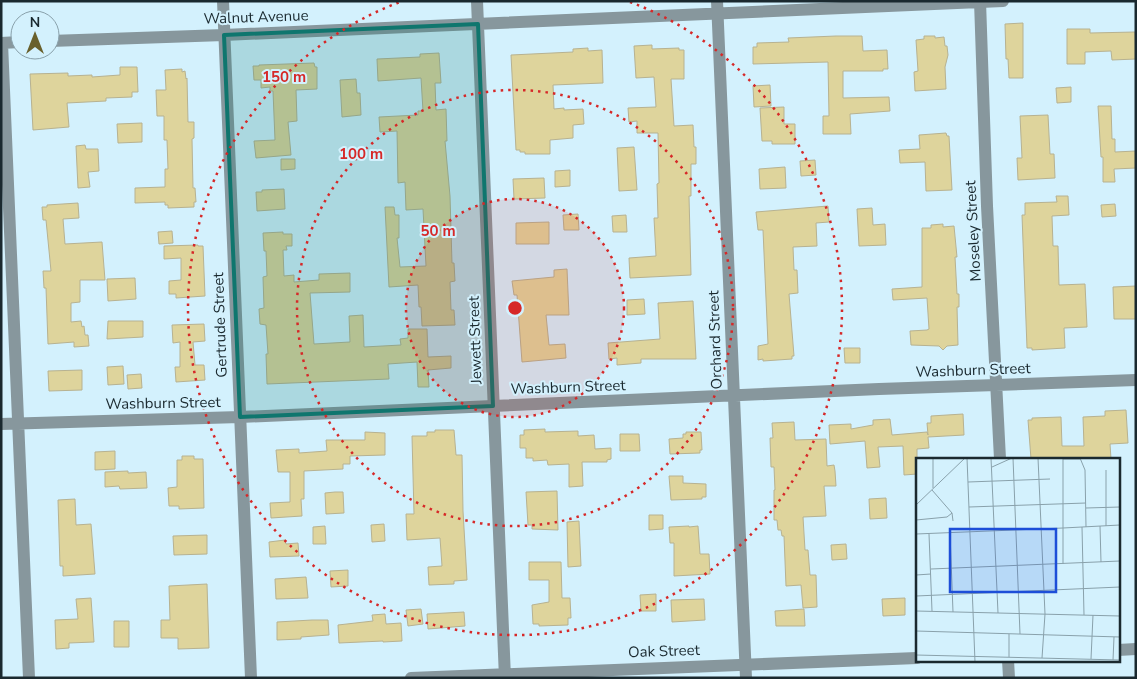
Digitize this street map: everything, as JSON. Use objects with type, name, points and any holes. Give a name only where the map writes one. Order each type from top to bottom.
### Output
[{"type":"street","name":"Gertrude Street","points":[[222,1],[251,678]]},
{"type":"street","name":"Jewett Street","points":[[477,1],[505,676]]},
{"type":"street","name":"Walnut Avenue","points":[[60,41],[478,24],[717,8],[1003,1]]},
{"type":"street","name":"Moseley Street","points":[[980,2],[987,206],[1000,458]]},
{"type":"street","name":"Orchard Street","points":[[717,8],[746,678]]},
{"type":"street","points":[[2,43],[29,678]]},
{"type":"street","name":"Washburn Street","points":[[1,424],[240,417],[1136,380]]},
{"type":"street","points":[[1120,650],[1136,649]]},
{"type":"street","name":"Oak Street","points":[[411,678],[505,676],[916,658]]},
{"type":"street","points":[[1008,662],[1009,678]]},
{"type":"highlighted area","points":[[478,24],[493,406],[240,417],[224,35]]},
{"type":"building","points":[[1023,23],[1023,78],[1009,78],[1008,59],[1006,59],[1005,24]]},
{"type":"building","points":[[1067,29],[1090,29],[1090,33],[1135,32],[1136,59],[1112,60],[1111,51],[1085,52],[1085,64],[1067,64]]},
{"type":"building","points":[[862,36],[863,51],[887,50],[888,69],[883,69],[883,71],[843,71],[843,98],[889,97],[890,111],[850,114],[851,134],[823,134],[823,116],[829,116],[828,62],[753,64],[753,47],[757,47],[757,43],[789,42],[788,38]]},
{"type":"building","points":[[924,36],[944,37],[948,55],[945,67],[946,89],[915,91],[914,72],[918,71],[916,40],[924,39]]},
{"type":"building","points":[[652,45],[652,49],[679,48],[679,50],[684,50],[684,79],[671,79],[674,126],[693,125],[694,147],[696,147],[696,164],[691,164],[691,196],[689,196],[691,275],[630,278],[629,258],[656,256],[654,218],[658,218],[658,133],[637,133],[637,121],[629,122],[628,108],[656,107],[654,77],[636,78],[634,46]]},
{"type":"building","points":[[588,48],[588,51],[602,50],[603,83],[553,85],[554,109],[583,109],[584,124],[573,125],[573,138],[550,140],[550,154],[525,154],[525,152],[516,150],[511,55],[573,52],[573,49]]},
{"type":"building","points":[[439,53],[441,83],[435,83],[436,110],[446,109],[447,141],[445,141],[450,196],[452,263],[454,263],[455,281],[450,282],[451,310],[454,310],[455,325],[422,326],[418,285],[389,287],[385,207],[394,207],[395,215],[399,215],[399,238],[397,238],[400,267],[426,266],[423,209],[406,210],[405,182],[398,183],[397,131],[380,132],[379,117],[418,115],[418,111],[423,111],[421,78],[378,81],[377,59],[420,57],[420,54]]},
{"type":"building","points":[[314,63],[315,67],[317,67],[317,89],[296,90],[297,121],[288,122],[291,155],[256,158],[254,141],[275,140],[273,91],[270,91],[270,87],[261,88],[261,80],[254,80],[253,66]]},
{"type":"building","points":[[120,67],[137,67],[138,92],[132,92],[132,97],[106,98],[106,101],[67,103],[69,127],[33,130],[30,74],[68,73],[68,76],[92,75],[92,77],[120,75]]},
{"type":"building","points":[[182,69],[182,72],[185,71],[187,78],[188,122],[194,122],[194,138],[192,139],[193,188],[195,188],[196,202],[194,202],[194,207],[168,208],[165,202],[135,203],[135,188],[165,187],[165,169],[168,169],[167,140],[164,140],[164,116],[157,116],[156,90],[166,90],[165,70]]},
{"type":"building","points":[[356,79],[357,93],[360,93],[361,115],[342,117],[340,80]]},
{"type":"building","points":[[770,85],[771,106],[754,107],[753,86]]},
{"type":"building","points":[[1071,87],[1071,102],[1057,103],[1056,88]]},
{"type":"building","points":[[1098,106],[1111,106],[1112,139],[1115,139],[1115,152],[1136,151],[1136,168],[1114,169],[1115,182],[1103,182],[1103,157],[1101,157]]},
{"type":"building","points":[[784,107],[784,124],[795,124],[795,144],[772,144],[772,141],[762,141],[760,108]]},
{"type":"building","points":[[1048,115],[1050,154],[1054,154],[1055,178],[1018,180],[1017,158],[1022,158],[1020,116]]},
{"type":"building","points":[[142,123],[142,142],[118,143],[117,124]]},
{"type":"building","points":[[946,133],[949,136],[952,190],[926,191],[925,162],[900,163],[899,150],[920,149],[919,135]]},
{"type":"building","points":[[85,145],[86,149],[98,149],[99,171],[88,172],[90,187],[78,188],[76,146]]},
{"type":"building","points":[[634,147],[637,190],[619,191],[617,148]]},
{"type":"building","points":[[281,159],[295,159],[295,169],[281,170]]},
{"type":"building","points":[[815,160],[816,175],[801,176],[800,161]]},
{"type":"building","points":[[785,167],[786,188],[760,189],[759,169]]},
{"type":"building","points":[[570,170],[570,186],[555,187],[555,171]]},
{"type":"building","points":[[544,178],[545,198],[514,199],[513,179]]},
{"type":"building","points":[[284,189],[285,209],[257,211],[256,192]]},
{"type":"building","points":[[1056,196],[1068,196],[1069,215],[1052,216],[1053,246],[1058,246],[1059,285],[1085,284],[1087,327],[1064,328],[1065,348],[1032,350],[1032,348],[1027,348],[1022,215],[1025,215],[1025,203],[1057,202]]},
{"type":"building","points":[[78,203],[79,218],[63,219],[65,244],[102,242],[105,280],[80,280],[80,302],[71,303],[71,322],[81,321],[82,327],[84,326],[85,335],[88,335],[89,346],[74,347],[74,342],[48,344],[46,288],[44,288],[43,271],[51,271],[46,220],[43,220],[42,207]]},
{"type":"building","points":[[1115,204],[1116,216],[1102,217],[1101,205]]},
{"type":"building","points":[[828,206],[829,222],[816,223],[817,246],[793,247],[798,293],[789,294],[794,356],[792,356],[792,359],[758,360],[758,346],[768,344],[763,230],[758,230],[756,212]]},
{"type":"building","points":[[872,208],[873,225],[885,224],[886,245],[859,246],[857,209]]},
{"type":"building","points":[[578,214],[579,230],[564,230],[563,215]]},
{"type":"building","points":[[626,215],[627,232],[613,232],[612,216]]},
{"type":"building","points":[[549,222],[549,244],[516,244],[516,223]]},
{"type":"building","points":[[943,224],[943,227],[954,226],[959,307],[957,307],[958,345],[947,346],[943,350],[939,346],[911,345],[910,331],[929,329],[927,298],[893,300],[892,289],[922,287],[922,228],[931,228],[931,225]]},
{"type":"building","points":[[172,231],[173,243],[159,244],[158,232]]},
{"type":"building","points":[[283,232],[283,234],[292,234],[292,246],[286,246],[287,250],[283,250],[284,276],[294,275],[294,282],[319,280],[319,274],[350,273],[350,292],[310,293],[314,344],[350,342],[349,316],[363,315],[364,347],[401,345],[400,339],[408,338],[408,329],[427,329],[428,357],[451,356],[451,368],[428,370],[429,387],[418,387],[417,362],[388,364],[389,379],[267,384],[266,354],[268,354],[266,325],[260,324],[259,309],[264,308],[263,277],[267,276],[263,233]]},
{"type":"building","points":[[164,246],[203,246],[205,296],[176,298],[176,294],[169,294],[169,281],[181,280],[181,258],[164,259]]},
{"type":"building","points":[[567,269],[569,315],[546,315],[549,345],[565,344],[566,358],[522,362],[517,295],[514,295],[512,281],[554,277],[554,270]]},
{"type":"building","points":[[135,278],[136,299],[108,301],[107,279]]},
{"type":"building","points":[[1136,286],[1136,319],[1114,319],[1113,287]]},
{"type":"building","points":[[644,299],[645,314],[627,315],[627,300]]},
{"type":"building","points":[[693,301],[696,359],[641,359],[641,363],[617,365],[617,358],[609,359],[608,343],[660,339],[658,303]]},
{"type":"building","points":[[108,321],[143,321],[143,337],[107,339]]},
{"type":"building","points":[[204,324],[205,341],[193,342],[195,365],[204,365],[205,380],[176,382],[175,367],[180,367],[180,342],[173,343],[172,325]]},
{"type":"building","points":[[844,348],[860,348],[860,363],[845,363]]},
{"type":"building","points":[[123,366],[124,384],[108,385],[107,367]]},
{"type":"building","points":[[82,370],[82,390],[49,391],[48,371]]},
{"type":"building","points":[[141,374],[142,388],[128,389],[127,375]]},
{"type":"building","points":[[1126,410],[1128,443],[1110,444],[1111,458],[1031,458],[1028,420],[1032,420],[1032,418],[1061,417],[1062,446],[1084,446],[1083,417],[1105,416],[1105,411]]},
{"type":"building","points":[[963,414],[964,435],[928,437],[929,448],[917,449],[916,474],[904,475],[903,446],[878,447],[880,467],[867,468],[865,441],[830,444],[829,425],[851,424],[851,429],[873,425],[873,420],[890,419],[892,435],[927,432],[928,435],[927,423],[931,423],[931,416]]},
{"type":"building","points":[[794,422],[795,440],[826,439],[827,466],[834,465],[835,471],[836,486],[824,486],[826,516],[803,517],[805,550],[808,550],[810,575],[816,575],[817,607],[803,608],[801,585],[786,586],[784,536],[782,536],[781,530],[778,530],[777,520],[774,520],[774,467],[771,467],[770,438],[773,438],[772,423]]},
{"type":"building","points":[[545,429],[545,432],[578,431],[578,436],[594,435],[595,449],[611,448],[611,459],[607,460],[607,462],[582,462],[583,486],[569,487],[569,464],[548,465],[547,460],[533,461],[533,458],[526,458],[526,448],[520,448],[520,435],[524,435],[524,430]]},
{"type":"building","points":[[435,430],[454,430],[456,455],[462,455],[467,580],[454,581],[454,584],[429,585],[428,567],[442,566],[440,538],[407,540],[406,514],[414,514],[412,436],[427,436],[427,432],[435,432]]},
{"type":"building","points":[[365,432],[385,433],[385,455],[350,456],[350,464],[343,464],[343,469],[304,471],[304,499],[301,499],[302,516],[271,518],[270,503],[290,502],[290,472],[278,472],[276,450],[299,449],[299,453],[327,451],[326,440],[365,440]]},
{"type":"building","points":[[686,432],[701,432],[702,450],[700,450],[700,453],[670,454],[669,439],[683,438],[683,434],[686,434]]},
{"type":"building","points":[[620,434],[639,434],[640,451],[620,451]]},
{"type":"building","points":[[115,451],[115,469],[95,470],[95,452]]},
{"type":"building","points":[[182,456],[194,456],[194,459],[203,459],[204,508],[179,509],[179,506],[169,506],[168,488],[177,487],[177,460],[182,460]]},
{"type":"building","points":[[128,471],[128,473],[146,472],[147,488],[120,489],[119,486],[105,487],[105,472]]},
{"type":"building","points":[[669,476],[683,476],[683,483],[706,484],[706,497],[702,497],[702,499],[671,500]]},
{"type":"building","points":[[557,491],[558,530],[532,529],[532,525],[528,525],[526,492]]},
{"type":"building","points":[[343,492],[344,513],[326,514],[325,493]]},
{"type":"building","points":[[886,498],[887,518],[870,519],[869,499]]},
{"type":"building","points":[[75,499],[76,525],[91,524],[95,574],[63,576],[63,566],[60,566],[58,500]]},
{"type":"building","points":[[649,515],[663,515],[663,529],[649,530]]},
{"type":"building","points":[[579,521],[581,566],[568,567],[567,522]]},
{"type":"building","points":[[384,524],[385,541],[372,542],[371,525]]},
{"type":"building","points":[[325,526],[326,544],[313,544],[313,527]]},
{"type":"building","points":[[698,526],[700,554],[709,554],[710,574],[674,576],[674,543],[670,543],[669,527]]},
{"type":"building","points":[[207,535],[207,554],[174,555],[173,536]]},
{"type":"building","points":[[285,540],[286,544],[298,543],[299,556],[270,557],[269,542]]},
{"type":"building","points":[[846,544],[847,559],[832,560],[831,545]]},
{"type":"building","points":[[529,562],[561,562],[562,598],[570,598],[571,618],[568,618],[568,625],[539,626],[539,624],[533,624],[532,605],[549,602],[549,580],[529,580]]},
{"type":"building","points":[[348,570],[348,586],[331,587],[330,571]]},
{"type":"building","points":[[306,577],[308,598],[276,599],[275,579]]},
{"type":"building","points":[[207,584],[209,648],[178,649],[178,638],[161,638],[161,620],[170,620],[169,586]]},
{"type":"building","points":[[656,594],[656,611],[641,611],[640,595]]},
{"type":"building","points":[[91,598],[94,642],[69,643],[69,648],[56,649],[55,620],[78,619],[76,599]]},
{"type":"building","points":[[905,598],[905,615],[883,616],[882,599]]},
{"type":"building","points":[[704,599],[705,620],[672,622],[671,600]]},
{"type":"building","points":[[421,609],[423,624],[408,626],[406,610]]},
{"type":"building","points":[[804,609],[805,626],[776,626],[775,611]]},
{"type":"building","points":[[464,612],[465,626],[428,629],[427,614]]},
{"type":"building","points":[[385,614],[386,624],[401,623],[402,641],[339,643],[338,625],[373,621],[372,615]]},
{"type":"building","points":[[328,620],[329,635],[277,640],[277,622]]},
{"type":"building","points":[[114,621],[129,621],[129,647],[114,647]]}]
